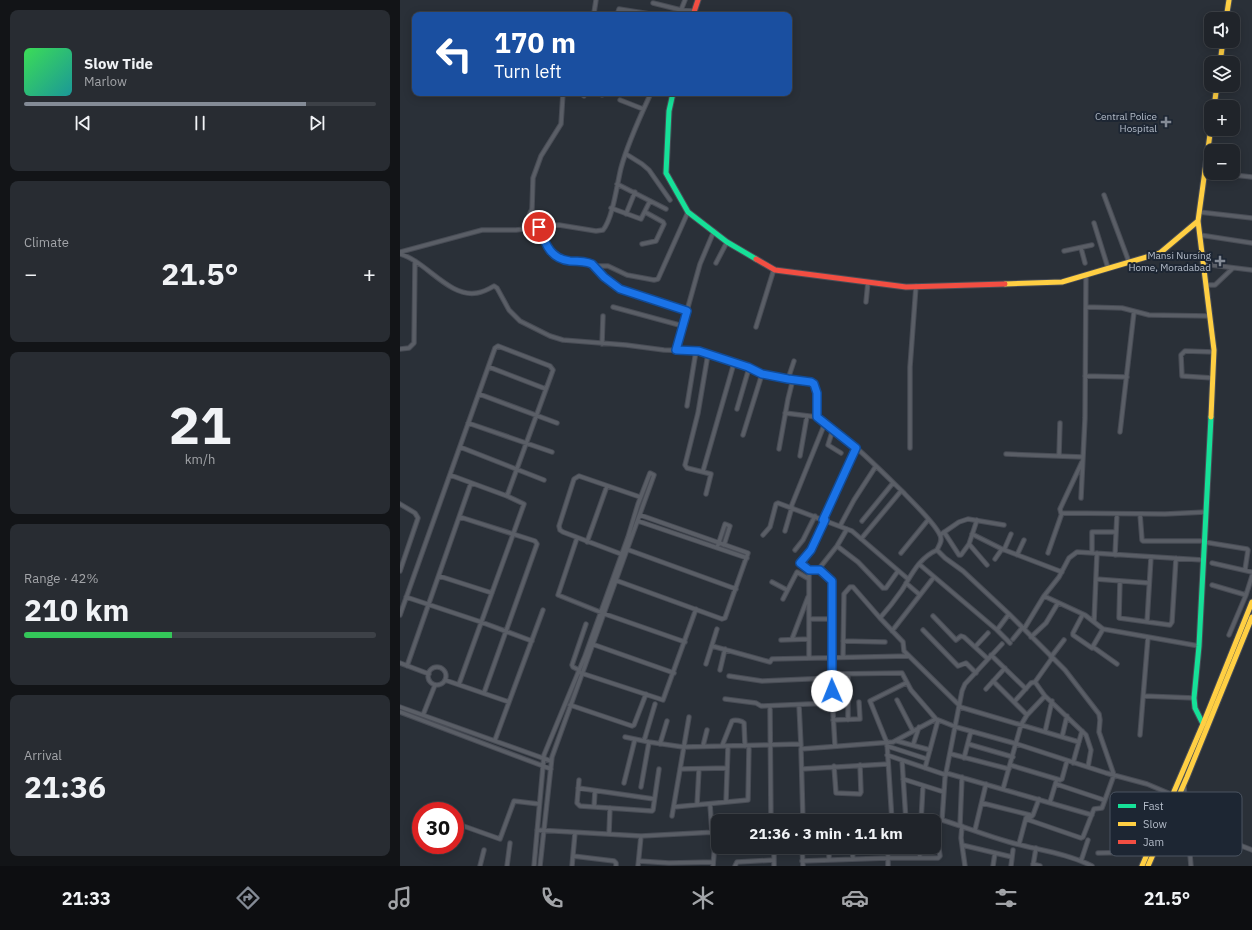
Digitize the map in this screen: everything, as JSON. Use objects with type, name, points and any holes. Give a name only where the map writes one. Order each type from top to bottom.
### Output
[{"type":"street","points":[[594,12],[596,0]]},
{"type":"street","points":[[681,10],[686,0]]},
{"type":"street","points":[[693,12],[698,0]]},
{"type":"street","points":[[1227,12],[1229,0]]},
{"type":"street","points":[[653,3],[689,12]]},
{"type":"street","points":[[618,12],[619,9],[638,12]]},
{"type":"street","points":[[523,229],[532,211],[533,178],[542,156],[561,124],[563,96]]},
{"type":"street","points":[[400,253],[473,232],[559,225],[600,232],[605,227],[612,208],[626,154],[650,96]]},
{"type":"street","points":[[672,96],[669,111],[666,173],[688,212],[727,242],[774,269],[906,286],[1062,282],[1160,253],[1198,221]]},
{"type":"street","points":[[620,100],[643,109]]},
{"type":"street","points":[[626,154],[649,170],[670,200]]},
{"type":"street","points":[[1240,176],[1252,177]]},
{"type":"street","points":[[1203,724],[1195,708],[1194,698],[1199,646],[1214,352],[1198,221],[1204,179]]},
{"type":"street","points":[[617,184],[666,209]]},
{"type":"street","points":[[626,214],[635,192]]},
{"type":"street","points":[[1104,195],[1129,262]]},
{"type":"street","points":[[612,208],[640,219],[642,218],[650,201]]},
{"type":"street","points":[[642,244],[656,241],[664,224],[645,212]]},
{"type":"street","points":[[594,266],[608,266],[627,275],[654,280],[658,279],[688,212]]},
{"type":"street","points":[[1199,212],[1252,218]]},
{"type":"street","points":[[1094,223],[1108,268]]},
{"type":"street","points":[[539,227],[547,247],[558,258],[589,262],[604,277],[620,289],[687,311]]},
{"type":"street","points":[[676,350],[702,256],[714,232]]},
{"type":"street","points":[[1200,235],[1252,243]]},
{"type":"street","points":[[716,263],[727,242]]},
{"type":"street","points":[[1064,251],[1092,245]]},
{"type":"street","points":[[1081,248],[1085,263]]},
{"type":"street","points":[[400,253],[415,261],[446,284],[469,294],[478,293],[494,286],[497,288],[509,310],[520,320],[550,336],[569,341],[626,345],[664,350],[696,350],[762,374],[811,382],[814,384],[817,393],[817,417]]},
{"type":"street","points":[[400,349],[409,348],[414,343],[415,261]]},
{"type":"street","points":[[1203,264],[1252,270]]},
{"type":"street","points":[[1206,285],[1215,285],[1233,268]]},
{"type":"street","points":[[756,327],[774,269]]},
{"type":"street","points":[[1081,498],[1085,376],[1086,275]]},
{"type":"street","points":[[866,302],[868,282]]},
{"type":"street","points":[[910,448],[910,368],[916,286]]},
{"type":"street","points":[[613,307],[683,326]]},
{"type":"street","points":[[1086,307],[1122,308],[1149,315],[1210,316]]},
{"type":"street","points":[[1120,432],[1134,312]]},
{"type":"street","points":[[602,344],[603,316]]},
{"type":"street","points":[[400,615],[495,348],[500,346],[552,368],[537,416],[507,496]]},
{"type":"street","points":[[687,406],[696,350]]},
{"type":"street","points":[[1213,378],[1182,376],[1181,355],[1185,351],[1214,352]]},
{"type":"street","points":[[706,494],[711,474],[686,468],[685,465],[698,413],[708,354]]},
{"type":"street","points":[[788,379],[794,360]]},
{"type":"street","points":[[703,471],[734,363]]},
{"type":"street","points":[[489,367],[546,389]]},
{"type":"street","points":[[737,409],[749,368]]},
{"type":"street","points":[[743,435],[762,374]]},
{"type":"street","points":[[1085,376],[1127,377]]},
{"type":"street","points":[[779,450],[785,413],[793,380]]},
{"type":"street","points":[[479,394],[557,423]]},
{"type":"street","points":[[785,413],[817,417],[833,429],[876,466],[942,534],[960,556],[969,544],[977,520]]},
{"type":"street","points":[[800,456],[807,416]]},
{"type":"street","points":[[468,423],[552,452]]},
{"type":"street","points":[[785,531],[792,507],[825,423]]},
{"type":"street","points":[[1059,456],[1060,423]]},
{"type":"street","points":[[833,429],[828,445],[841,453]]},
{"type":"street","points":[[460,446],[544,480]]},
{"type":"street","points":[[835,746],[831,676],[832,581],[818,570],[809,570],[800,563],[811,550],[856,448]]},
{"type":"street","points":[[1006,454],[1059,456],[1083,459]]},
{"type":"street","points":[[1048,553],[1062,514],[1060,509],[1083,459]]},
{"type":"street","points":[[840,526],[854,500],[876,466]]},
{"type":"street","points":[[540,866],[551,761],[603,613],[617,581],[639,521],[654,474],[650,473],[640,497],[612,579],[603,613]]},
{"type":"street","points":[[450,475],[507,496],[524,504],[459,684]]},
{"type":"street","points":[[620,554],[586,542],[560,530],[559,526],[574,479],[579,476],[640,497]]},
{"type":"street","points":[[407,666],[471,483]]},
{"type":"street","points":[[862,521],[893,483]]},
{"type":"street","points":[[586,542],[607,486]]},
{"type":"street","points":[[861,540],[901,491]]},
{"type":"street","points":[[763,535],[770,527],[776,504],[778,503],[792,507],[847,529],[908,580]]},
{"type":"street","points":[[400,504],[415,513],[418,518],[400,571]]},
{"type":"street","points":[[1062,514],[1206,512]]},
{"type":"street","points":[[612,579],[724,619],[747,558],[747,552],[635,513]]},
{"type":"street","points":[[1116,555],[1117,514]]},
{"type":"street","points":[[1140,514],[1143,541],[1204,542],[1247,549],[1245,570]]},
{"type":"street","points":[[795,550],[803,540],[815,516]]},
{"type":"street","points":[[460,518],[535,541],[537,544],[484,693]]},
{"type":"street","points":[[633,519],[747,558]]},
{"type":"street","points":[[901,553],[928,520]]},
{"type":"street","points":[[880,618],[927,554],[937,550],[942,534],[964,520],[977,520],[1004,525]]},
{"type":"street","points":[[716,548],[725,524],[730,526],[722,550]]},
{"type":"street","points":[[818,570],[837,546],[847,529]]},
{"type":"street","points":[[685,537],[686,531]]},
{"type":"street","points":[[1092,553],[1092,532],[1116,532]]},
{"type":"street","points":[[972,534],[1017,555],[1062,572]]},
{"type":"street","points":[[995,559],[1003,549],[1011,534]]},
{"type":"street","points":[[577,538],[558,596],[685,642]]},
{"type":"street","points":[[1017,555],[1024,540]]},
{"type":"street","points":[[969,544],[987,565]]},
{"type":"street","points":[[837,546],[858,562],[883,588],[886,588],[898,571]]},
{"type":"street","points":[[623,548],[736,589]]},
{"type":"street","points":[[937,550],[969,576],[1065,670],[1099,714],[1099,732],[1114,775],[1102,808],[1095,808],[1083,837],[1081,838],[1026,820]]},
{"type":"street","points":[[1013,639],[1023,629],[1044,596],[1059,577],[1069,558],[1075,553],[1079,552],[1203,560]]},
{"type":"street","points":[[1094,622],[1097,553]]},
{"type":"street","points":[[1147,622],[1151,557]]},
{"type":"street","points":[[1120,581],[1119,618],[1170,625],[1172,622],[1176,558]]},
{"type":"street","points":[[1212,563],[1252,572]]},
{"type":"street","points":[[919,564],[997,630],[1010,643]]},
{"type":"street","points":[[809,570],[809,658]]},
{"type":"street","points":[[783,599],[796,572],[809,579]]},
{"type":"street","points":[[439,576],[492,594]]},
{"type":"street","points":[[1229,635],[1246,595],[1252,576]]},
{"type":"street","points":[[892,631],[934,577]]},
{"type":"street","points":[[1096,579],[1149,583]]},
{"type":"street","points":[[772,582],[787,590]]},
{"type":"street","points":[[906,584],[920,595]]},
{"type":"street","points":[[1212,585],[1246,595]]},
{"type":"street","points":[[844,657],[844,594],[853,587],[903,642],[903,650],[960,706],[1079,742]]},
{"type":"street","points":[[792,639],[809,594]]},
{"type":"street","points":[[1044,596],[1083,614],[1103,629],[1199,646]]},
{"type":"street","points":[[406,597],[532,641]]},
{"type":"street","points":[[1031,637],[1046,623],[1058,602]]},
{"type":"street","points":[[1174,792],[1252,602]]},
{"type":"street","points":[[495,740],[543,610]]},
{"type":"street","points":[[586,624],[572,665],[573,667],[583,673],[664,700],[696,610]]},
{"type":"street","points":[[997,630],[1009,614]]},
{"type":"street","points":[[1083,614],[1072,634],[1117,664]]},
{"type":"street","points":[[933,616],[956,640],[962,636],[988,659]]},
{"type":"street","points":[[1237,616],[1246,618]]},
{"type":"street","points":[[1179,792],[1252,617]]},
{"type":"street","points":[[809,619],[832,620]]},
{"type":"street","points":[[706,664],[717,629]]},
{"type":"street","points":[[1093,647],[1103,629]]},
{"type":"street","points":[[923,630],[958,666],[966,663],[976,672]]},
{"type":"street","points":[[975,647],[988,633]]},
{"type":"street","points":[[1140,735],[1148,637]]},
{"type":"street","points":[[781,640],[809,639]]},
{"type":"street","points":[[1014,702],[1031,683],[1035,682],[1064,640]]},
{"type":"street","points":[[843,641],[885,642]]},
{"type":"street","points":[[534,866],[543,758],[592,643]]},
{"type":"street","points":[[592,643],[674,673]]},
{"type":"street","points":[[1002,644],[963,687],[946,774],[942,820],[1019,844],[1081,861],[1092,866]]},
{"type":"street","points":[[712,646],[770,662],[772,659],[909,656]]},
{"type":"street","points":[[720,670],[725,649]]},
{"type":"street","points":[[991,655],[1026,689]]},
{"type":"street","points":[[400,663],[429,674]]},
{"type":"street","points":[[440,668],[445,673],[445,680],[441,684],[435,685],[430,681],[429,674],[433,669],[440,668]]},
{"type":"street","points":[[986,689],[1005,668]]},
{"type":"street","points":[[729,676],[762,681],[848,674],[902,673],[906,683],[917,698],[937,719],[956,727],[1147,784],[1166,792]]},
{"type":"street","points":[[848,674],[848,720]]},
{"type":"street","points":[[445,680],[509,702]]},
{"type":"street","points":[[993,681],[1027,714]]},
{"type":"street","points":[[1035,682],[1045,696],[1086,735],[1091,750],[1088,767]]},
{"type":"street","points":[[892,814],[887,744],[870,701],[906,683]]},
{"type":"street","points":[[422,721],[435,685]]},
{"type":"street","points":[[566,703],[632,726],[634,725],[646,694]]},
{"type":"street","points":[[1003,789],[1021,725],[1027,714],[1045,696]]},
{"type":"street","points":[[1144,696],[1194,698]]},
{"type":"street","points":[[725,699],[756,703],[761,706],[832,703]]},
{"type":"street","points":[[897,700],[913,731]]},
{"type":"street","points":[[833,720],[860,719],[859,702]]},
{"type":"street","points":[[1045,732],[1052,702]]},
{"type":"street","points":[[644,741],[655,704]]},
{"type":"street","points":[[799,705],[803,814]]},
{"type":"street","points":[[770,706],[770,814]]},
{"type":"street","points":[[400,707],[551,761]]},
{"type":"street","points":[[400,712],[551,769]]},
{"type":"street","points":[[1062,737],[1067,716]]},
{"type":"street","points":[[672,816],[689,717]]},
{"type":"street","points":[[801,749],[887,744],[937,719]]},
{"type":"street","points":[[925,768],[937,719]]},
{"type":"street","points":[[660,744],[667,721]]},
{"type":"street","points":[[674,806],[747,801],[749,799],[747,746],[743,722],[732,721],[722,746]]},
{"type":"street","points":[[913,745],[919,727]]},
{"type":"street","points":[[703,746],[707,730]]},
{"type":"street","points":[[964,758],[971,731]]},
{"type":"street","points":[[1073,763],[1082,731]]},
{"type":"street","points":[[625,737],[683,747],[801,744]]},
{"type":"street","points":[[624,783],[635,739]]},
{"type":"street","points":[[897,740],[930,750]]},
{"type":"street","points":[[641,787],[649,742]]},
{"type":"street","points":[[887,744],[927,759]]},
{"type":"street","points":[[968,744],[1013,757]]},
{"type":"street","points":[[726,802],[728,746]]},
{"type":"street","points":[[951,754],[1009,769]]},
{"type":"street","points":[[888,755],[925,768],[962,777],[1092,815]]},
{"type":"street","points":[[902,760],[905,814]]},
{"type":"street","points":[[1010,765],[1057,779],[1062,779],[1067,761]]},
{"type":"street","points":[[802,769],[888,764]]},
{"type":"street","points":[[834,766],[836,794],[860,794],[860,765]]},
{"type":"street","points":[[680,769],[727,768]]},
{"type":"street","points":[[579,780],[578,805],[652,811],[659,769]]},
{"type":"street","points":[[697,805],[699,769]]},
{"type":"street","points":[[962,777],[961,826],[965,866]]},
{"type":"street","points":[[1050,802],[1057,779]]},
{"type":"street","points":[[903,780],[944,792]]},
{"type":"street","points":[[1184,783],[1185,792]]},
{"type":"street","points":[[975,830],[986,784]]},
{"type":"street","points":[[1056,784],[1104,800]]},
{"type":"street","points":[[921,814],[923,786]]},
{"type":"street","points":[[578,788],[654,799]]},
{"type":"street","points":[[594,807],[595,791]]},
{"type":"street","points":[[1019,844],[1027,817],[1031,817],[1033,815],[1039,799]]},
{"type":"street","points":[[464,826],[500,839],[514,801],[540,804]]},
{"type":"street","points":[[982,803],[1033,815]]},
{"type":"street","points":[[710,804],[712,814]]},
{"type":"street","points":[[609,834],[610,808]]},
{"type":"street","points":[[537,830],[641,836],[711,832]]},
{"type":"street","points":[[572,866],[575,833]]},
{"type":"street","points":[[638,866],[641,836]]},
{"type":"street","points":[[1081,861],[1088,840]]},
{"type":"street","points":[[507,866],[510,843]]},
{"type":"street","points":[[962,845],[1012,856]]},
{"type":"street","points":[[1242,846],[1252,850]]},
{"type":"street","points":[[1036,848],[1033,865],[1040,866]]},
{"type":"street","points":[[480,866],[484,850]]},
{"type":"street","points":[[1010,866],[1013,850]]},
{"type":"street","points":[[993,866],[995,853]]},
{"type":"street","points":[[1098,853],[1110,853]]},
{"type":"street","points":[[638,861],[660,864],[713,864],[714,854]]},
{"type":"street","points":[[774,854],[774,866]]},
{"type":"street","points":[[802,854],[803,866]]},
{"type":"street","points":[[829,854],[829,860]]},
{"type":"street","points":[[853,854],[853,859]]},
{"type":"street","points":[[888,854],[888,866]]},
{"type":"street","points":[[920,854],[920,858]]},
{"type":"street","points":[[802,861],[938,858],[940,854]]},
{"type":"street","points":[[573,856],[614,861],[616,866]]},
{"type":"street","points":[[1142,866],[1146,856]]},
{"type":"street","points":[[1148,866],[1152,856]]},
{"type":"street","points":[[1190,856],[1191,866]]},
{"type":"street","points":[[735,866],[737,862],[774,860]]},
{"type":"street","points":[[753,861],[754,866]]},
{"type":"traffic: fast","points":[[672,96],[669,111],[666,173],[688,212],[727,242],[756,259]]},
{"type":"traffic: fast","points":[[1203,724],[1195,708],[1194,698],[1199,646],[1211,417]]},
{"type":"traffic: slow","points":[[1227,12],[1229,0]]},
{"type":"traffic: slow","points":[[1221,56],[1222,48]]},
{"type":"traffic: slow","points":[[1215,100],[1216,92]]},
{"type":"traffic: slow","points":[[1210,136],[1198,221],[1214,350],[1211,417]]},
{"type":"traffic: slow","points":[[1005,284],[1062,282],[1160,253],[1198,221]]},
{"type":"traffic: slow","points":[[1174,792],[1252,602]]},
{"type":"traffic: slow","points":[[1180,792],[1252,617]]},
{"type":"traffic: slow","points":[[1142,866],[1146,856]]},
{"type":"traffic: slow","points":[[1148,866],[1152,856]]},
{"type":"traffic: jam","points":[[694,12],[698,0]]},
{"type":"traffic: jam","points":[[756,259],[775,270],[906,287],[1005,284]]},
{"type":"place","name":"Central Police Hospital","points":[[1166,122]]},
{"type":"place","name":"Mansi Nursing Home, Moradabad","points":[[1220,261]]},
{"type":"route","points":[[539,227],[547,247],[558,258],[589,262],[612,284],[620,289],[687,311],[676,350],[699,351],[748,367],[762,374],[811,382],[814,384],[817,393],[817,417],[856,448],[823,520],[825,520],[812,548],[800,561],[800,564],[809,570],[820,570],[832,581],[832,691]]}]
